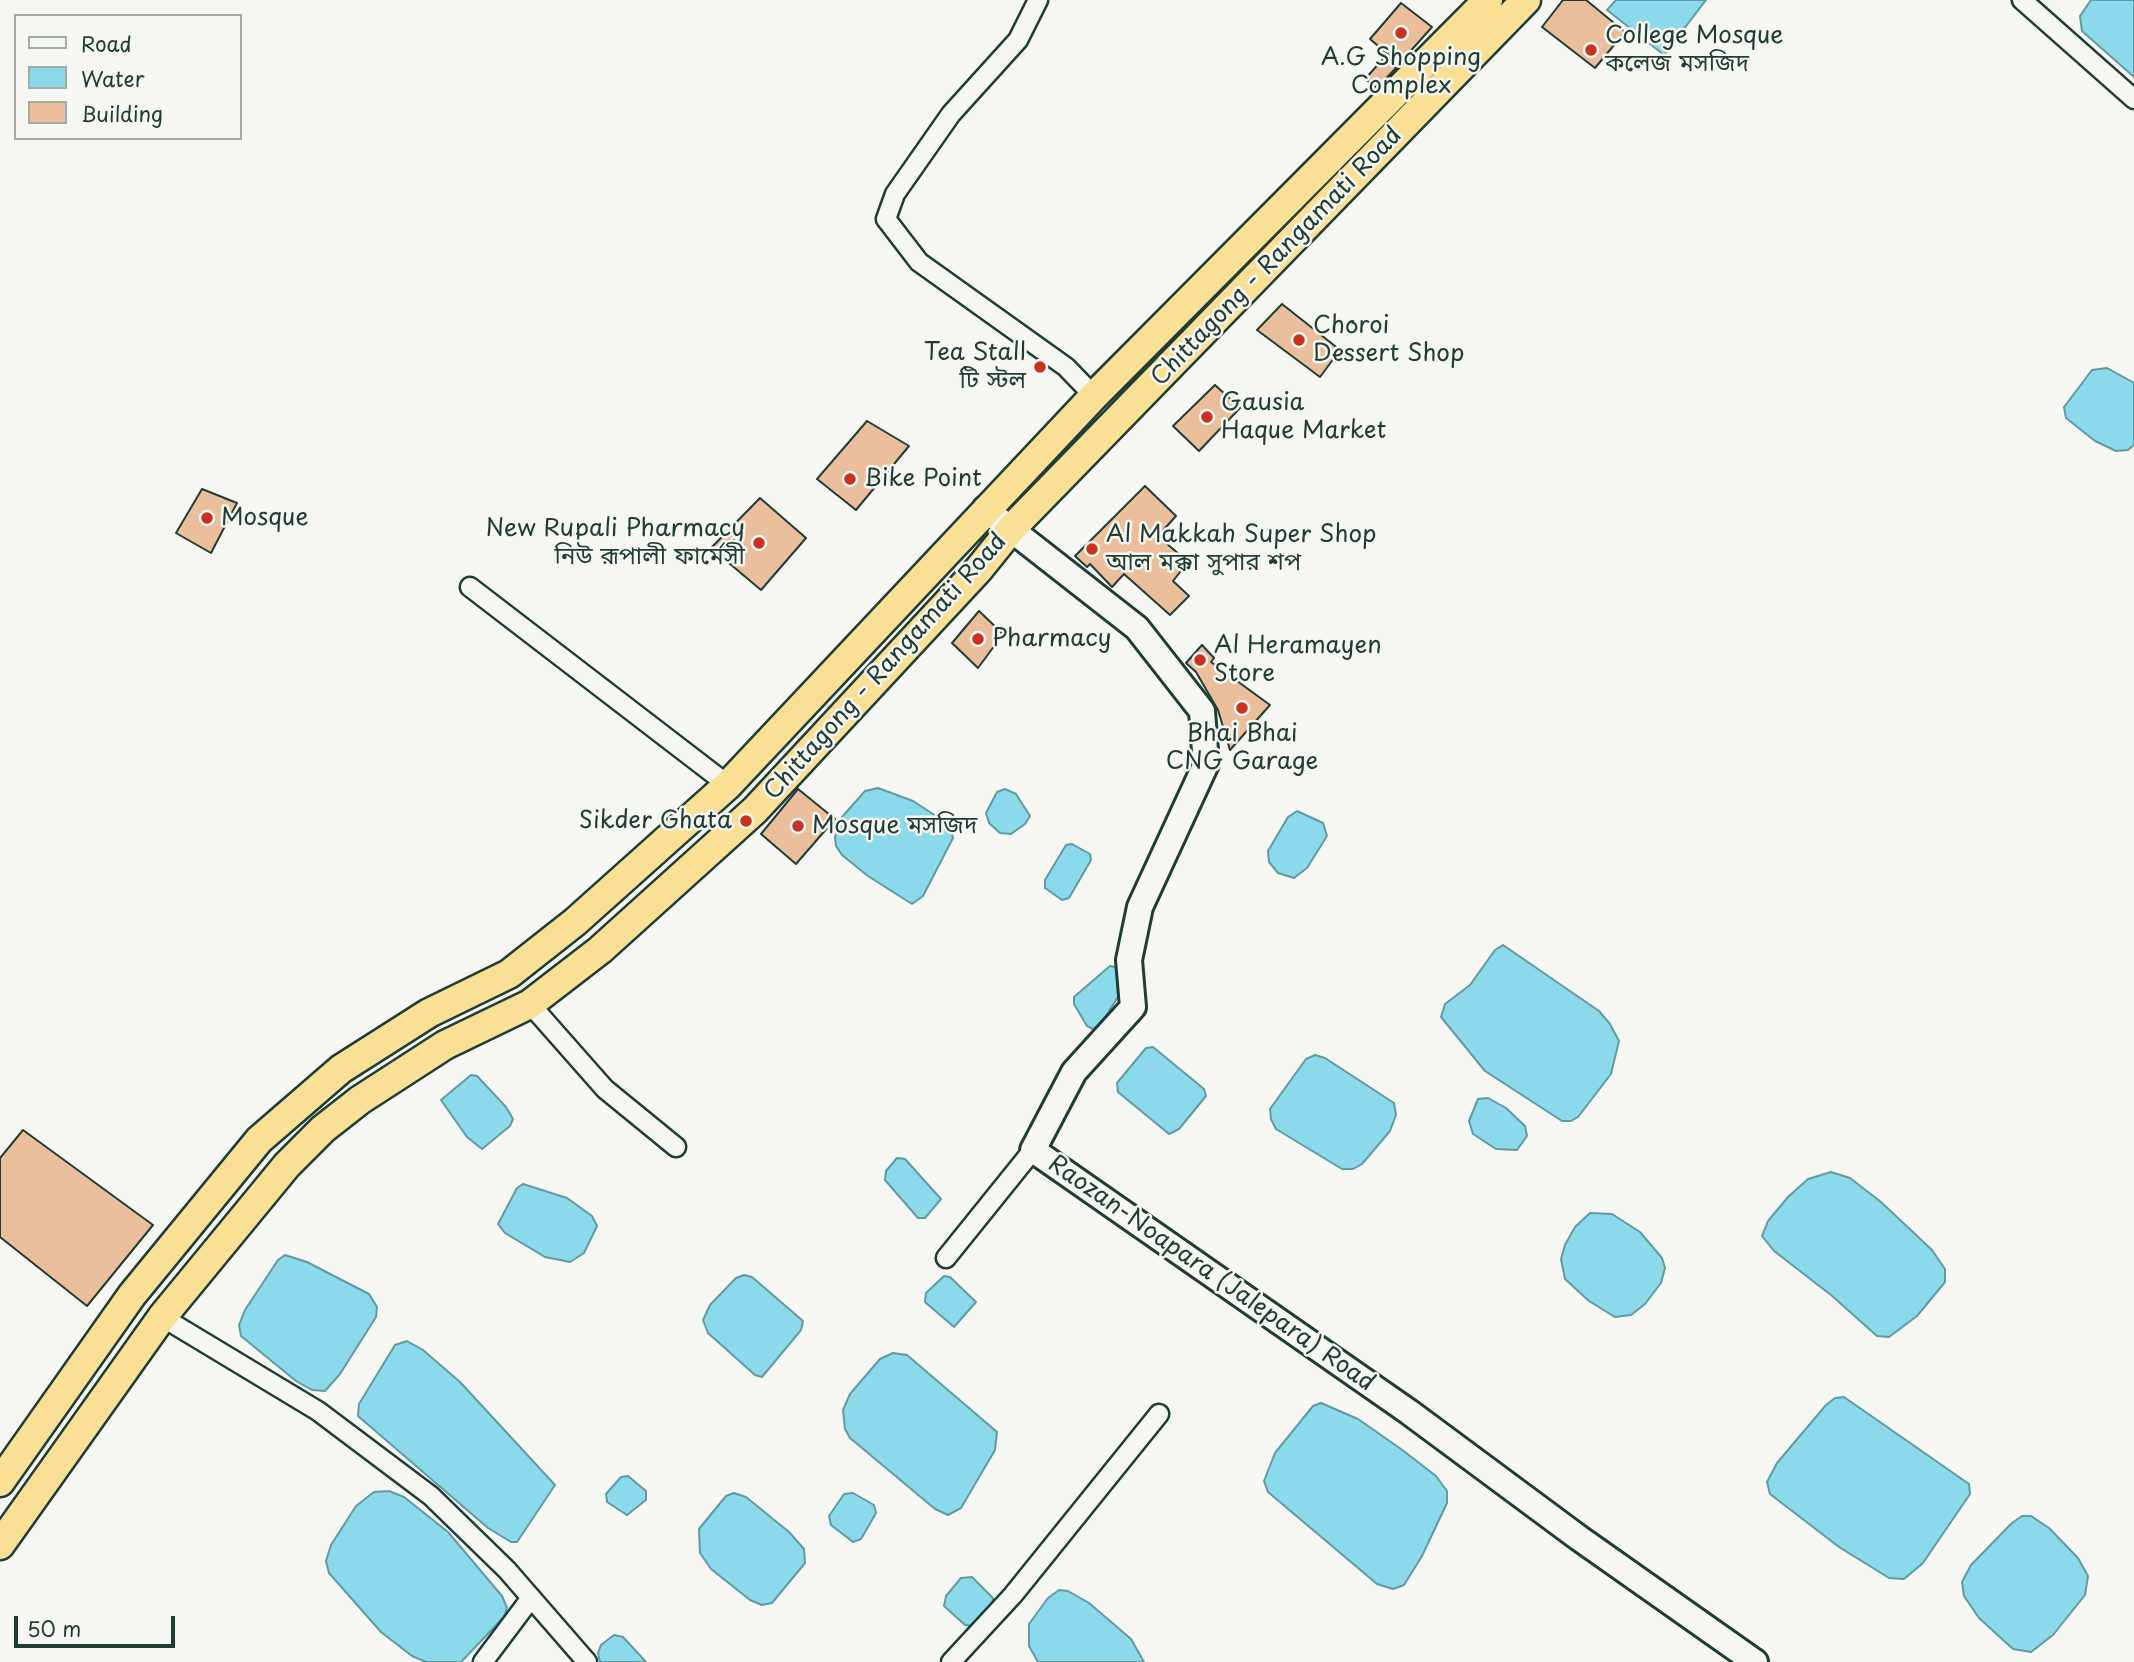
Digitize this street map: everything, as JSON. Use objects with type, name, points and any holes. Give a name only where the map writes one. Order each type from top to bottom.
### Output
[{"type":"highway","name":"Chittagong - Rangamati Road","points":[[0,1482],[132,1295],[268,1132],[341,1069],[429,1013],[509,974],[575,922],[728,785],[1094,396],[1488,0]]},
{"type":"highway","name":"Chittagong - Rangamati Road","points":[[0,1545],[162,1317],[279,1174],[323,1129],[360,1100],[444,1045],[530,1004],[600,950],[755,810],[979,569],[1012,528],[1527,0]]},
{"type":"main road","name":"Raozan-Noapara (Jalepara) Road","points":[[985,509],[1137,628],[1202,711],[1206,764],[1140,907],[1129,960],[1133,1007],[1074,1072],[1032,1150],[1409,1412],[1746,1659]]},
{"type":"street","points":[[1038,0],[1018,40],[943,125],[895,194],[886,219],[919,262],[1066,367],[1094,396]]},
{"type":"street","points":[[2022,0],[2134,99]]},
{"type":"street","points":[[470,587],[728,785]]},
{"type":"street","points":[[530,1004],[605,1089],[676,1147]]},
{"type":"street","points":[[946,1258],[1032,1150]]},
{"type":"street","points":[[162,1317],[318,1411],[431,1496],[531,1598],[587,1662]]},
{"type":"street","points":[[951,1662],[1013,1595],[1159,1414]]},
{"type":"street","points":[[483,1662],[531,1598]]},
{"type":"water","points":[[1616,0],[1706,0],[1664,55],[1607,10]]},
{"type":"water","points":[[2091,0],[2134,0],[2134,77],[2082,31],[2080,16]]},
{"type":"water","points":[[2107,368],[2134,383],[2134,445],[2128,450],[2116,451],[2095,441],[2066,418],[2064,407],[2092,370]]},
{"type":"water","points":[[878,788],[913,801],[950,825],[953,838],[923,896],[912,904],[868,876],[842,855],[836,846],[835,837],[842,817],[865,791]]},
{"type":"water","points":[[1005,789],[1016,794],[1030,816],[1025,824],[1011,834],[1000,833],[989,823],[986,813],[997,792]]},
{"type":"water","points":[[1297,811],[1323,823],[1327,836],[1307,868],[1294,878],[1278,873],[1269,862],[1268,851],[1288,817]]},
{"type":"water","points":[[1072,844],[1090,854],[1091,860],[1069,898],[1062,900],[1045,888],[1045,880],[1066,845]]},
{"type":"water","points":[[1503,945],[1599,1011],[1619,1041],[1611,1074],[1578,1117],[1571,1121],[1562,1121],[1485,1071],[1441,1017],[1445,1004],[1470,985],[1495,950]]},
{"type":"water","points":[[1110,966],[1116,967],[1119,995],[1100,1026],[1093,1029],[1087,1026],[1074,1004],[1074,997]]},
{"type":"water","points":[[1153,1047],[1204,1089],[1206,1096],[1179,1129],[1169,1134],[1118,1092],[1117,1083],[1146,1048]]},
{"type":"water","points":[[1315,1055],[1325,1058],[1394,1103],[1396,1115],[1390,1131],[1362,1164],[1353,1169],[1342,1169],[1276,1129],[1271,1119],[1270,1109],[1306,1059]]},
{"type":"water","points":[[471,1075],[477,1076],[506,1107],[513,1119],[510,1126],[482,1149],[467,1137],[441,1100]]},
{"type":"water","points":[[1488,1098],[1506,1108],[1525,1126],[1527,1136],[1517,1150],[1496,1149],[1473,1134],[1469,1121],[1478,1099]]},
{"type":"water","points":[[897,1158],[905,1159],[941,1199],[925,1218],[918,1218],[885,1180],[886,1171]]},
{"type":"water","points":[[1831,1172],[1850,1178],[1881,1202],[1932,1250],[1945,1269],[1945,1282],[1917,1316],[1889,1337],[1877,1336],[1831,1295],[1774,1251],[1762,1236],[1768,1221],[1788,1197],[1808,1179]]},
{"type":"water","points":[[523,1184],[567,1198],[592,1216],[597,1226],[584,1253],[570,1262],[545,1257],[505,1233],[498,1224],[517,1188]]},
{"type":"water","points":[[1590,1213],[1612,1214],[1640,1232],[1662,1258],[1665,1268],[1661,1283],[1645,1304],[1631,1315],[1615,1317],[1589,1301],[1565,1279],[1561,1259],[1565,1245],[1575,1227]]},
{"type":"water","points":[[285,1255],[307,1262],[369,1294],[377,1307],[376,1317],[340,1374],[325,1391],[312,1390],[296,1381],[241,1336],[239,1325],[245,1310],[278,1260]]},
{"type":"water","points":[[744,1275],[752,1277],[803,1321],[801,1330],[762,1377],[755,1375],[708,1333],[703,1320],[710,1305],[736,1278]]},
{"type":"water","points":[[944,1276],[950,1277],[976,1302],[954,1327],[925,1302],[926,1293]]},
{"type":"water","points":[[407,1341],[423,1350],[460,1382],[555,1485],[517,1542],[511,1542],[488,1528],[358,1416],[359,1404],[395,1345]]},
{"type":"water","points":[[893,1353],[907,1355],[997,1432],[995,1450],[961,1508],[948,1515],[935,1509],[850,1438],[845,1429],[843,1410],[850,1394],[880,1359]]},
{"type":"water","points":[[1844,1397],[1969,1484],[1970,1494],[1923,1563],[1904,1579],[1889,1578],[1839,1547],[1770,1494],[1767,1482],[1777,1463],[1826,1405],[1835,1398]]},
{"type":"water","points":[[1321,1403],[1358,1419],[1401,1449],[1436,1476],[1447,1491],[1447,1503],[1422,1556],[1404,1585],[1393,1589],[1377,1584],[1268,1492],[1264,1481],[1275,1453],[1313,1406]]},
{"type":"water","points":[[628,1476],[646,1491],[646,1500],[627,1515],[607,1502],[606,1494],[621,1477]]},
{"type":"water","points":[[389,1491],[404,1497],[448,1532],[502,1596],[507,1608],[504,1617],[461,1662],[426,1662],[412,1656],[381,1632],[329,1573],[326,1561],[331,1545],[356,1506],[374,1492]]},
{"type":"water","points":[[734,1493],[746,1497],[789,1532],[804,1549],[805,1563],[772,1603],[762,1605],[750,1600],[711,1569],[700,1553],[699,1529],[726,1496]]},
{"type":"water","points":[[853,1493],[874,1505],[876,1513],[861,1539],[853,1542],[831,1525],[829,1516],[844,1494]]},
{"type":"water","points":[[2022,1516],[2031,1516],[2049,1528],[2078,1558],[2088,1576],[2085,1595],[2053,1635],[2031,1652],[2013,1649],[1979,1618],[1964,1596],[1962,1582],[1971,1565]]},
{"type":"water","points":[[972,1577],[993,1598],[993,1608],[973,1626],[965,1625],[944,1606],[946,1596],[961,1578]]},
{"type":"water","points":[[1059,1590],[1068,1591],[1089,1603],[1131,1639],[1144,1662],[1038,1662],[1029,1646],[1029,1624],[1048,1598]]},
{"type":"water","points":[[614,1635],[623,1637],[646,1662],[600,1662],[598,1653],[601,1645]]},
{"type":"building","name":"College Mosque কলেজ মসজিদ","points":[[1563,0],[1586,0],[1625,32],[1595,68],[1542,27]]},
{"type":"building","name":"A.G Shopping Complex","points":[[1401,3],[1432,27],[1399,64],[1370,39]]},
{"type":"building","points":[[1383,59],[1396,68],[1377,88],[1365,79]]},
{"type":"building","name":"Choroi Dessert Shop","points":[[1282,304],[1340,350],[1320,377],[1257,330]]},
{"type":"building","name":"Gausia Haque Market","points":[[1215,385],[1240,408],[1199,451],[1173,426]]},
{"type":"building","points":[[867,421],[909,446],[856,510],[817,479]]},
{"type":"building","points":[[1145,486],[1176,516],[1158,536],[1188,562],[1173,581],[1189,596],[1170,615],[1124,574],[1112,587],[1090,564],[1087,567],[1075,556]]},
{"type":"building","name":"Mosque","points":[[202,489],[237,503],[211,553],[176,533]]},
{"type":"building","name":"New Rupali Pharmacy নিউ রূপালী ফার্মেসী","points":[[760,498],[806,538],[761,590],[711,548]]},
{"type":"building","name":"Pharmacy","points":[[979,611],[1003,634],[978,668],[952,643]]},
{"type":"building","name":"Bhai Bhai CNG Garage","points":[[1202,645],[1214,658],[1211,662],[1270,705],[1230,750],[1218,710],[1196,672],[1186,663]]},
{"type":"building","name":"Mosque মসজিদ","points":[[798,789],[835,819],[796,864],[761,834]]},
{"type":"building","points":[[23,1130],[153,1225],[87,1306],[0,1237],[0,1158]]},
{"type":"place","name":"A.G Shopping Complex","points":[[1401,33]]},
{"type":"place","name":"College Mosque কলেজ মসজিদ","points":[[1591,50]]},
{"type":"place","name":"Choroi Dessert Shop","points":[[1299,340]]},
{"type":"place","name":"Tea Stall টি স্টল","points":[[1040,367]]},
{"type":"place","name":"Gausia Haque Market","points":[[1207,417]]},
{"type":"place","name":"Bike Point","points":[[850,479]]},
{"type":"place","name":"Mosque","points":[[207,518]]},
{"type":"place","name":"New Rupali Pharmacy নিউ রূপালী ফার্মেসী","points":[[759,543]]},
{"type":"place","name":"Al Makkah Super Shop আল মক্কা সুপার শপ","points":[[1092,549]]},
{"type":"place","name":"Pharmacy","points":[[978,639]]},
{"type":"place","name":"Al Heramayen Store","points":[[1200,660]]},
{"type":"place","name":"Bhai Bhai CNG Garage","points":[[1242,708]]},
{"type":"place","name":"Sikder Ghata","points":[[746,821]]},
{"type":"place","name":"Mosque মসজিদ","points":[[798,826]]}]
